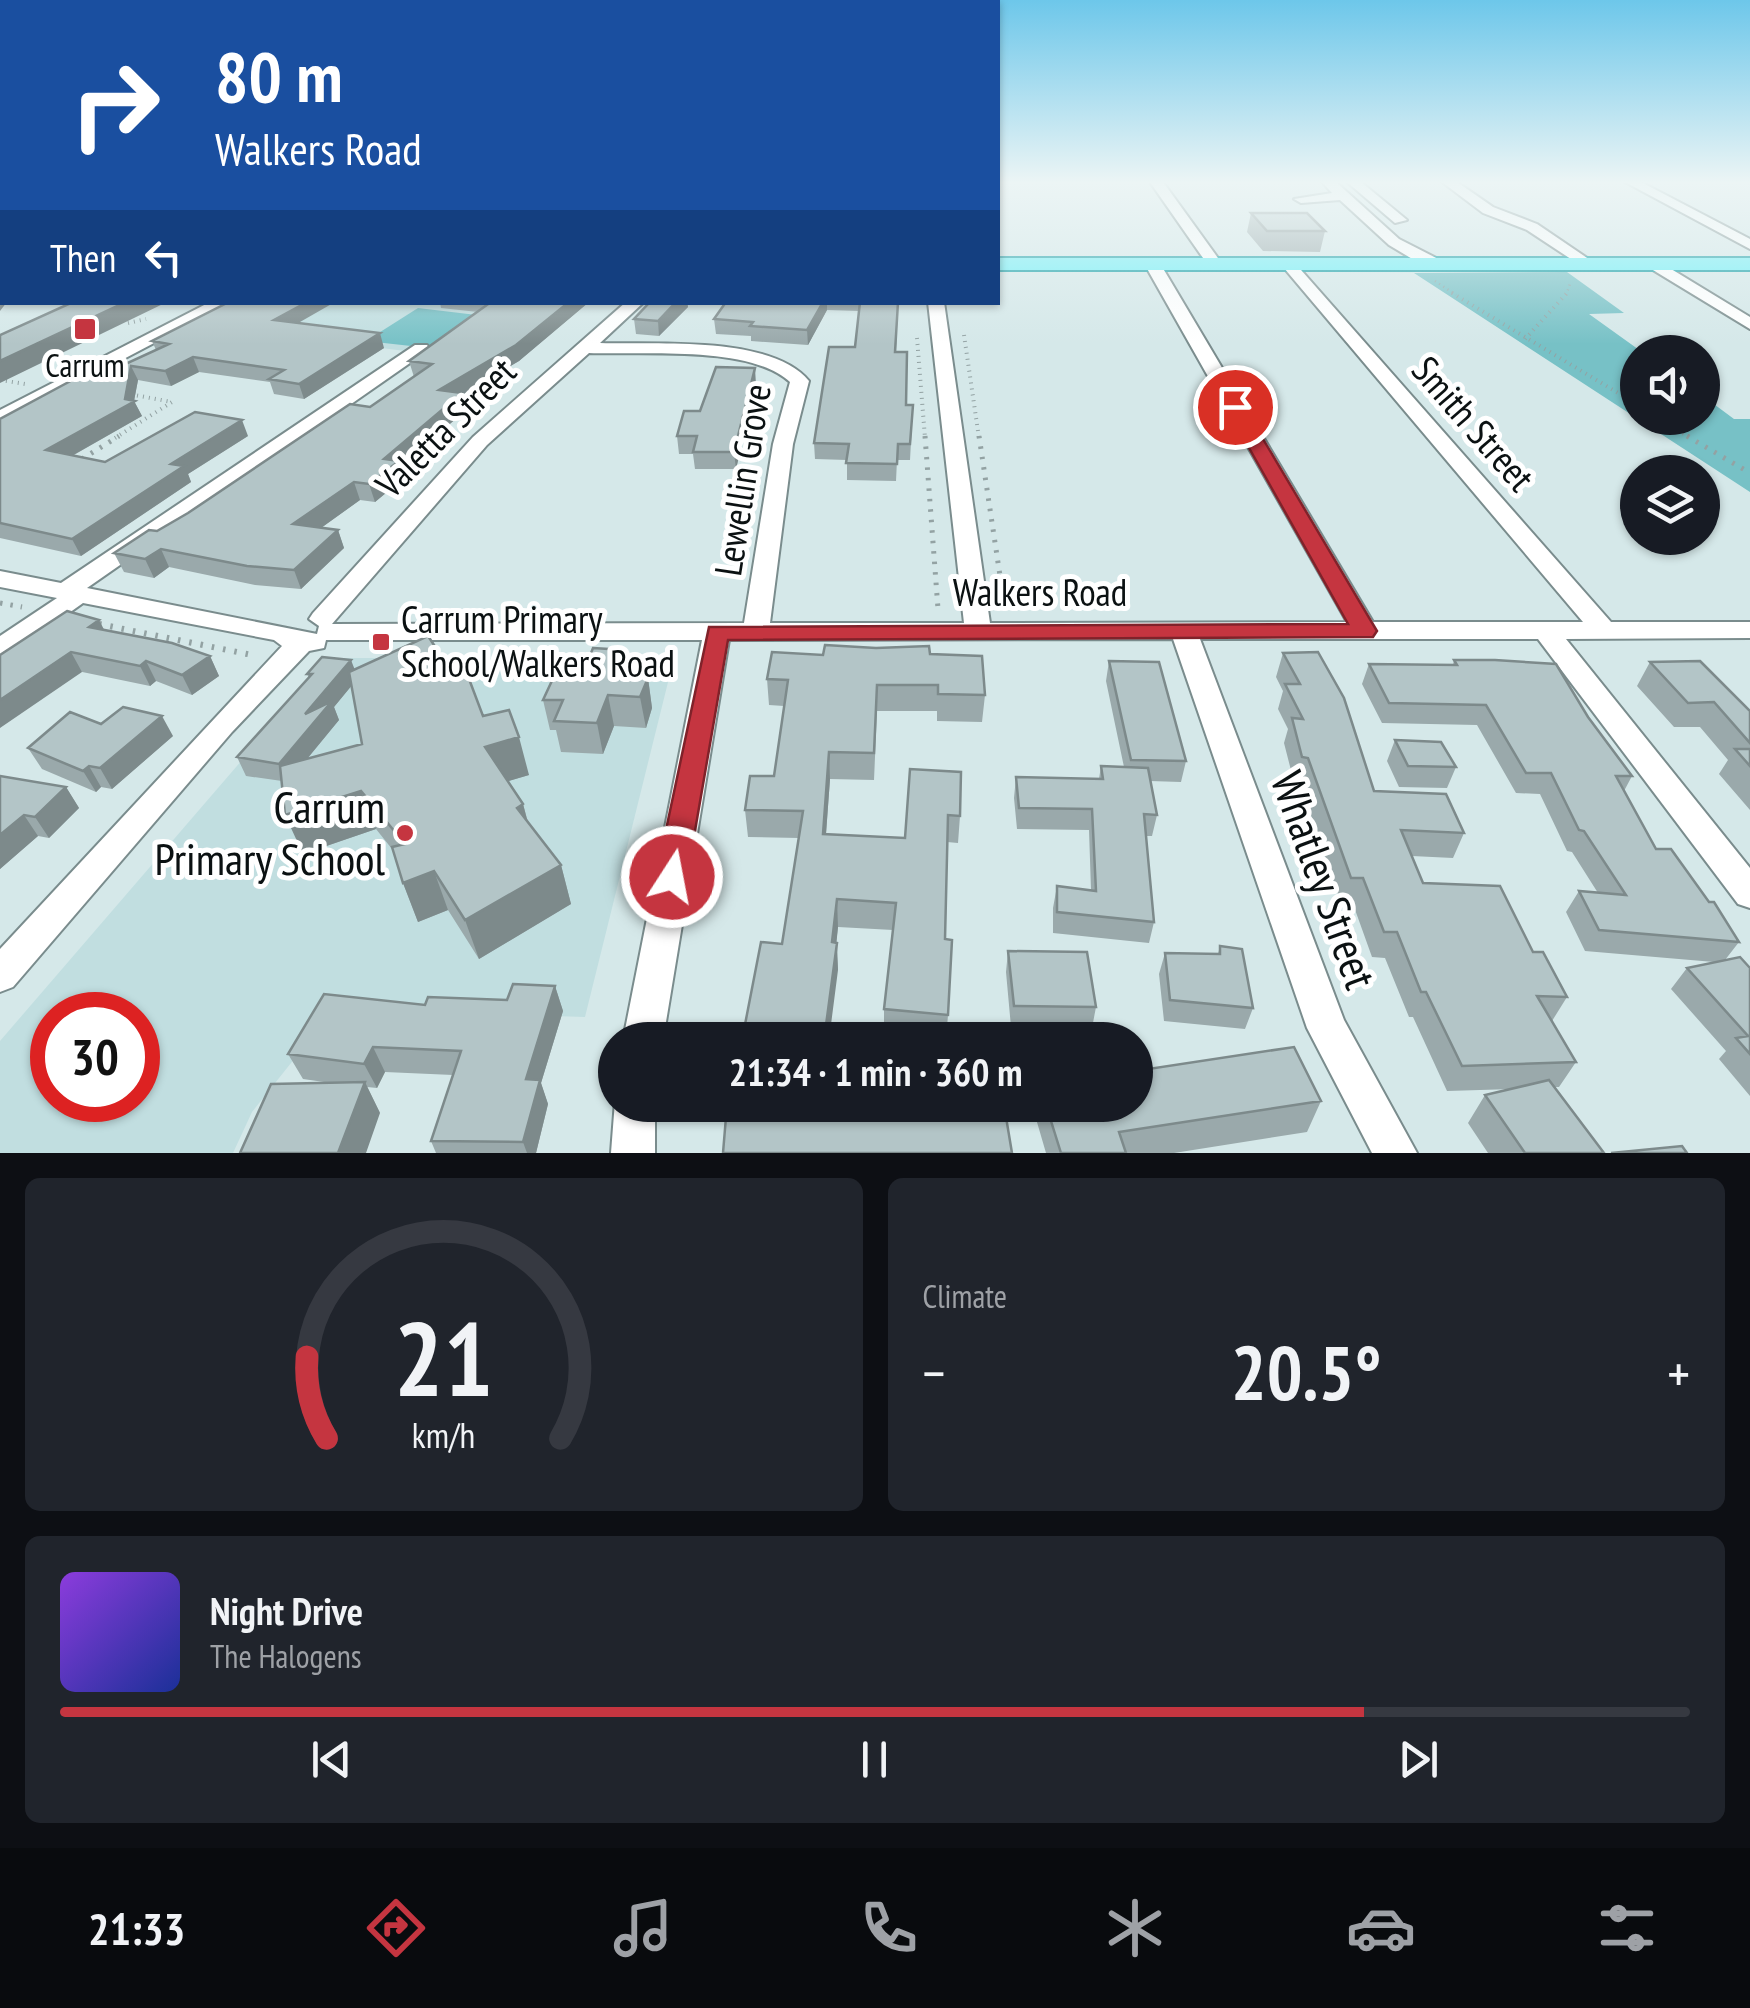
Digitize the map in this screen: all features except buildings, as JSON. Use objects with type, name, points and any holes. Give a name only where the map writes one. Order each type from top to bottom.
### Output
[{"type":"main road","points":[[1000,264],[1289,264],[1405,258],[1440,264],[1750,264]]},
{"type":"street","points":[[1195,236],[1215,264]]},
{"type":"street","points":[[1383,236],[1405,258]]},
{"type":"street","points":[[1545,236],[1588,264]]},
{"type":"street","points":[[1153,264],[1365,631]]},
{"type":"street","name":"Smith Street","points":[[1289,264],[1604,630]]},
{"type":"street","points":[[1653,264],[1750,324]]},
{"type":"street","points":[[0,418],[218,305]]},
{"type":"street","name":"Valetta Street","points":[[0,975],[480,441],[633,305]]},
{"type":"street","points":[[936,305],[978,630]]},
{"type":"street","name":"Lewellin Grove","points":[[585,348],[744,355],[780,362],[794,371],[800,381],[783,444],[756,632]]},
{"type":"street","points":[[0,649],[72,593],[421,349]]},
{"type":"street","name":"Walkers Road","points":[[0,579],[310,632],[1750,630]]},
{"type":"street","name":"Whatley Street","points":[[1184,631],[1327,1028],[1395,1153]]},
{"type":"street","points":[[1546,631],[1750,894]]},
{"type":"street","points":[[646,1022],[717,632]]},
{"type":"street","points":[[633,1153],[634,1122]]},
{"type":"path","points":[[1405,258],[1524,339],[1620,395]]},
{"type":"path","points":[[1524,339],[1572,287],[1568,277],[1549,264]]},
{"type":"path","points":[[961,321],[1006,609]]},
{"type":"path","points":[[916,322],[938,609]]},
{"type":"path","points":[[0,380],[33,385]]},
{"type":"path","points":[[92,462],[80,458],[172,402],[116,392]]},
{"type":"path","points":[[1686,435],[1750,473]]},
{"type":"path","points":[[90,622],[252,655]]},
{"type":"shaded area","points":[[1567,272],[1624,313],[1589,314],[1620,336],[1620,407],[1414,273]]},
{"type":"shaded area","points":[[243,305],[500,305],[428,354],[204,325]]},
{"type":"shaded area","points":[[418,308],[485,316],[438,349],[366,341]]},
{"type":"shaded area","points":[[1720,409],[1734,419],[1750,419],[1750,492],[1720,472],[1720,455],[1693,455],[1663,435],[1720,435]]},
{"type":"shaded area","name":"Carrum Primary School","points":[[330,658],[674,658],[585,1017],[334,1009],[252,1112],[233,1153],[0,1153],[0,1041],[30,1006],[30,1122],[160,1122],[160,992],[42,992]]},
{"type":"place","name":"Carrum","points":[[85,329]]},
{"type":"place","name":"Carrum Primary School/Walkers Road","points":[[381,642]]},
{"type":"place","name":"Carrum Primary School","points":[[405,833]]},
{"type":"route","points":[[672,877],[717,632],[1365,631],[1235,407]]}]
